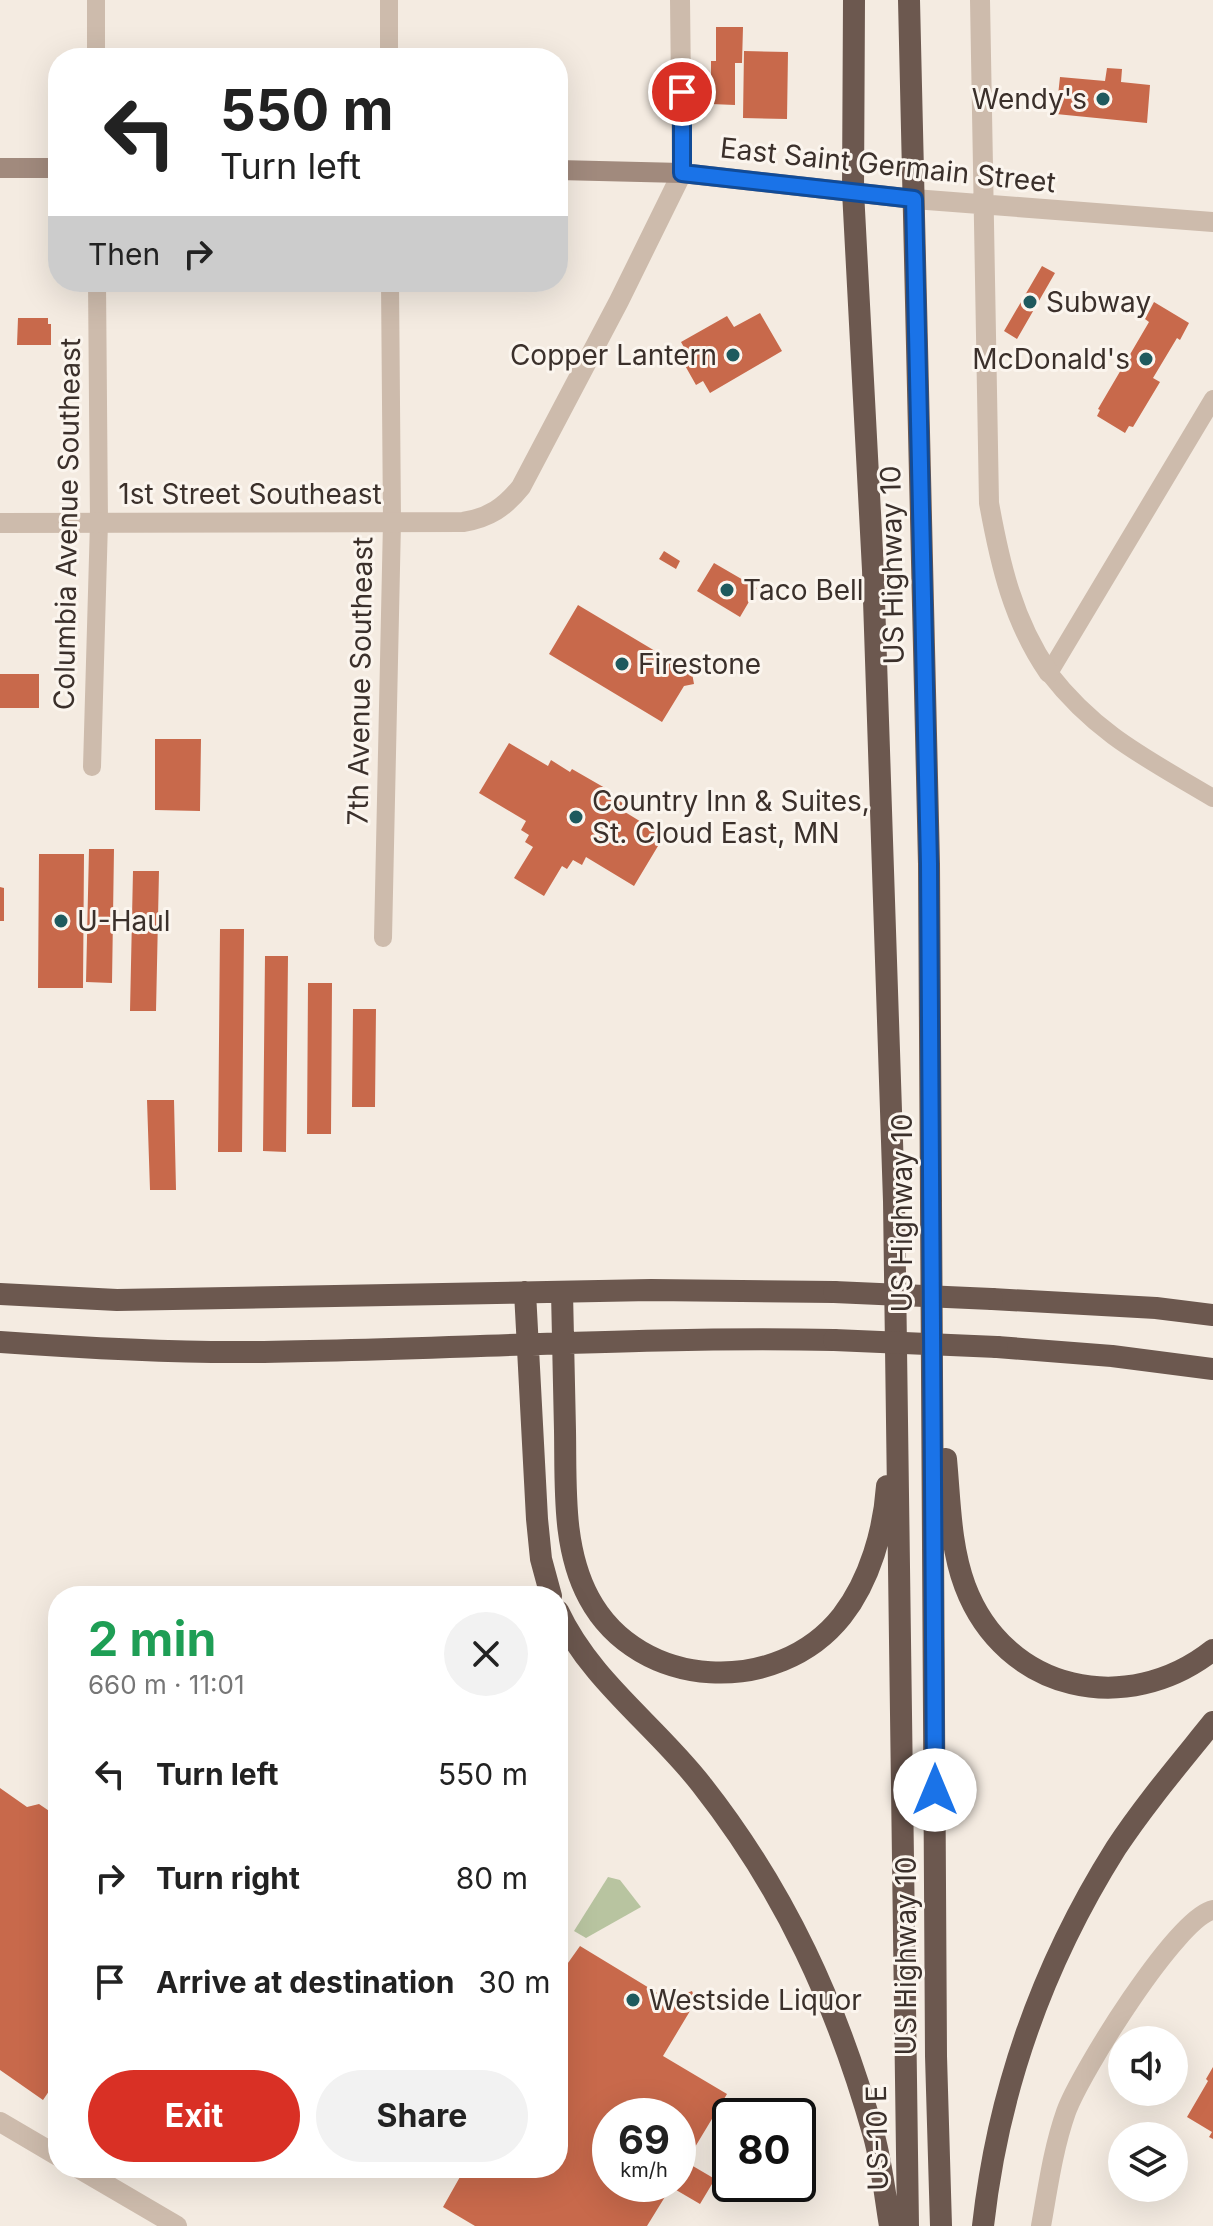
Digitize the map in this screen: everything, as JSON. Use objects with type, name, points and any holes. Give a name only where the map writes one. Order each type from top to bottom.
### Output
[{"type":"highway","name":"US Highway 10","points":[[854,0],[853,191],[874,586],[893,1185],[905,1954]]},
{"type":"highway","name":"US Highway 10","points":[[909,0],[929,848],[936,2056],[941,2226]]},
{"type":"highway","points":[[525,1292],[537,1519],[541,1559],[548,1586]]},
{"type":"highway","points":[[0,1294],[117,1300],[525,1292],[834,1292],[1156,1308],[1213,1315]]},
{"type":"highway","points":[[562,1292],[566,1496],[573,1557],[581,1583],[607,1625],[642,1653],[665,1664],[706,1673],[746,1672],[789,1658],[808,1646],[842,1615],[866,1572],[882,1521],[897,1373]]},
{"type":"highway","points":[[933,1329],[952,1535],[966,1588],[990,1631],[1021,1660],[1043,1673],[1063,1681],[1105,1689],[1162,1680],[1213,1650]]},
{"type":"highway","points":[[0,1342],[117,1350],[241,1352],[756,1338],[997,1347],[1213,1369]]},
{"type":"highway","points":[[568,1629],[580,1650],[604,1679],[672,1748],[699,1781],[779,1896],[843,2041],[874,2138],[890,2226]]},
{"type":"highway","points":[[983,2226],[1003,2107],[1025,2031],[1056,1957],[1118,1846],[1213,1722]]},
{"type":"highway","name":"US-10 E","points":[[905,1954],[908,2226]]},
{"type":"main road","points":[[0,168],[48,168]]},
{"type":"main road","name":"East Saint Germain Street","points":[[568,170],[682,173],[914,199]]},
{"type":"street","points":[[96,0],[96,48]]},
{"type":"street","points":[[389,0],[389,48]]},
{"type":"street","points":[[680,0],[682,173]]},
{"type":"street","points":[[980,0],[989,503],[1004,577],[1026,635],[1049,673],[1080,710],[1115,739],[1213,798]]},
{"type":"street","name":"1st Street Southeast","points":[[0,523],[463,522],[479,520],[498,511],[521,487],[682,173]]},
{"type":"street","name":"East Saint Germain Street","points":[[914,199],[1213,222]]},
{"type":"street","name":"Columbia Avenue Southeast","points":[[92,767],[99,522],[97,292]]},
{"type":"street","name":"7th Avenue Southeast","points":[[383,938],[392,522],[390,292]]},
{"type":"street","points":[[1049,673],[1213,399]]},
{"type":"street","points":[[1041,2226],[1058,2135],[1082,2080],[1144,1983],[1192,1921],[1204,1912],[1213,1910]]},
{"type":"street","points":[[0,2122],[48,2150]]},
{"type":"street","points":[[95,2178],[177,2226]]},
{"type":"green space","points":[[608,1877],[620,1880],[641,1907],[586,1938],[574,1931]]},
{"type":"building","points":[[716,27],[743,27],[742,63],[735,63],[735,105],[711,104],[711,61],[716,61]]},
{"type":"building","points":[[744,51],[788,52],[787,119],[743,118]]},
{"type":"building","name":"Wendy's","points":[[1107,68],[1122,69],[1121,82],[1150,85],[1147,123],[1056,114],[1060,77],[1105,81]]},
{"type":"building","name":"Subway","points":[[1042,266],[1055,273],[1017,339],[1004,331]]},
{"type":"building","name":"McDonald's","points":[[1154,302],[1189,323],[1153,378],[1160,382],[1133,427],[1129,426],[1125,433],[1097,416],[1098,409],[1149,322],[1145,319]]},
{"type":"building","name":"Copper Lantern","points":[[760,313],[782,351],[710,393],[703,381],[696,385],[683,362],[690,358],[681,342],[727,316],[734,327]]},
{"type":"building","points":[[18,318],[48,318],[51,345],[17,345]]},
{"type":"building","points":[[664,551],[680,561],[676,569],[659,559]]},
{"type":"building","name":"Taco Bell","points":[[714,563],[757,588],[740,617],[697,591]]},
{"type":"building","name":"Firestone","points":[[578,605],[692,673],[694,684],[684,686],[662,722],[549,654]]},
{"type":"building","points":[[0,674],[39,674],[39,708],[0,708]]},
{"type":"building","points":[[155,739],[201,739],[200,811],[155,810]]},
{"type":"building","name":"Country Inn & Suites, St. Cloud East, MN","points":[[509,743],[548,766],[551,760],[612,792],[610,795],[629,807],[625,812],[664,836],[634,886],[586,857],[582,865],[573,860],[567,869],[562,866],[544,896],[514,878],[533,847],[525,842],[529,835],[521,830],[526,821],[479,793]]},
{"type":"building","points":[[89,849],[114,849],[112,983],[86,982]]},
{"type":"building","name":"U-Haul","points":[[39,854],[84,854],[83,988],[38,988]]},
{"type":"building","points":[[133,871],[159,871],[156,1011],[130,1011]]},
{"type":"building","points":[[0,887],[4,888],[4,921],[0,921]]},
{"type":"building","points":[[220,929],[244,929],[242,1152],[218,1152]]},
{"type":"building","points":[[265,956],[288,956],[286,1152],[263,1151]]},
{"type":"building","points":[[308,983],[332,983],[331,1134],[307,1134]]},
{"type":"building","points":[[353,1009],[376,1009],[375,1107],[352,1107]]},
{"type":"building","points":[[147,1100],[174,1100],[176,1190],[150,1190]]},
{"type":"building","points":[[0,1788],[27,1807],[39,1804],[48,1810],[48,2093],[43,2100],[0,2070]]},
{"type":"building","points":[[580,1946],[669,2000],[692,1991],[696,2001],[663,2056],[727,2094],[725,2098],[712,2098],[712,2119],[696,2145],[696,2098],[592,2098],[592,2202],[662,2202],[647,2226],[475,2226],[443,2207],[459,2178],[568,2178],[568,1963]]},
{"type":"building","points":[[1213,2067],[1213,2139],[1209,2137],[1212,2132],[1187,2117]]},
{"type":"building","points":[[696,2168],[712,2177],[712,2184],[700,2204],[696,2202]]},
{"type":"place","name":"Wendy's","points":[[1103,99]]},
{"type":"place","name":"Subway","points":[[1030,302]]},
{"type":"place","name":"Copper Lantern","points":[[733,355]]},
{"type":"place","name":"McDonald's","points":[[1146,359]]},
{"type":"place","name":"Taco Bell","points":[[727,590]]},
{"type":"place","name":"Firestone","points":[[622,664]]},
{"type":"place","name":"Country Inn & Suites, St. Cloud East, MN","points":[[576,817]]},
{"type":"place","name":"U-Haul","points":[[61,921]]},
{"type":"place","name":"Westside Liquor","points":[[633,2000]]},
{"type":"route","points":[[682,92],[682,173],[914,199],[929,864],[935,1790]]}]
